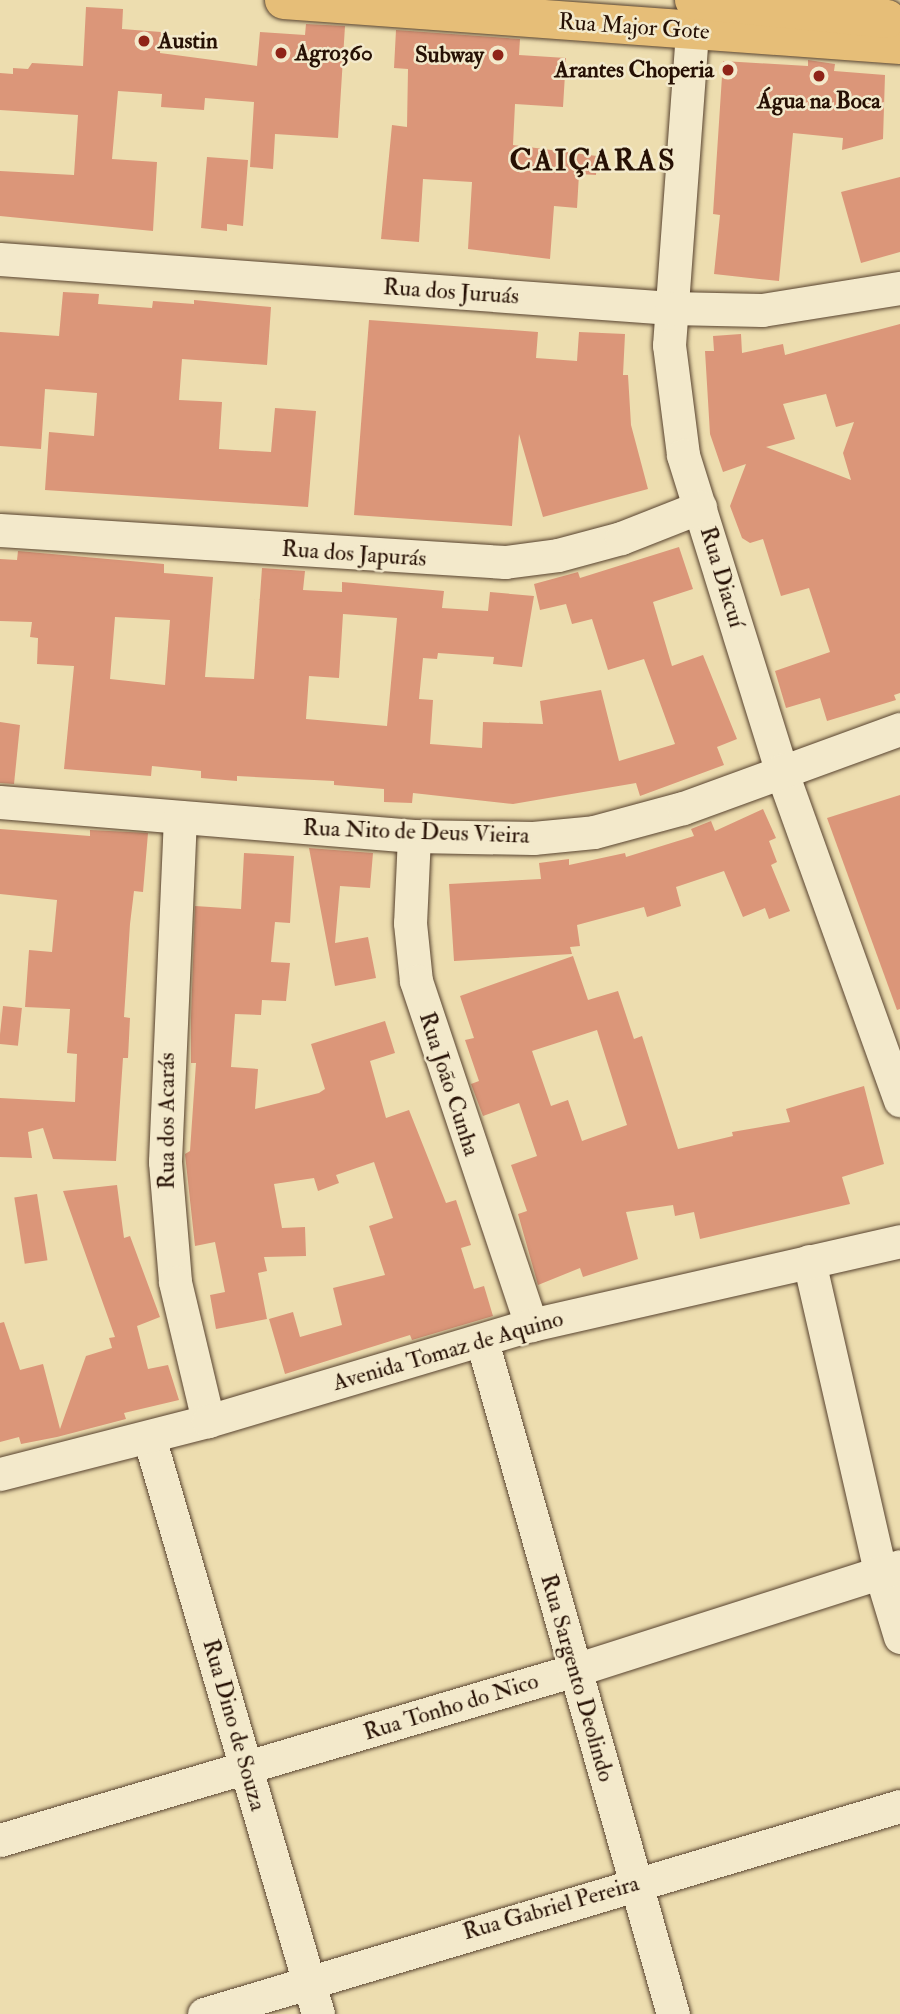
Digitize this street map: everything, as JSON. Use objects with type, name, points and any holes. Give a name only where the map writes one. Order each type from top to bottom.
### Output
[{"type":"main road","name":"Rua Major Gote","points":[[284,0],[693,16],[900,20]]},
{"type":"main road","name":"Rua Major Gote","points":[[693,16],[900,45]]},
{"type":"street","name":"Rua Diacuí","points":[[693,16],[671,308],[673,400],[683,455],[781,770],[900,1100]]},
{"type":"street","name":"Rua dos Juruás","points":[[0,260],[671,308],[762,310],[900,288]]},
{"type":"street","name":"Rua dos Japurás","points":[[0,530],[505,562],[558,555],[621,538],[700,507]]},
{"type":"street","name":"Rua Nito de Deus Vieira","points":[[0,802],[414,836],[533,838],[594,832],[683,808],[781,770],[900,729]]},
{"type":"street","name":"Rua dos Acarás","points":[[180,817],[167,1031],[165,1162],[175,1282],[208,1421]]},
{"type":"street","name":"Rua João Cunha","points":[[414,836],[410,923],[416,981],[531,1325]]},
{"type":"street","name":"Avenida Tomaz de Aquino","points":[[0,1474],[208,1421],[482,1342],[531,1325],[900,1241]]},
{"type":"street","points":[[809,1261],[890,1569],[900,1637]]},
{"type":"street","name":"Rua Sargento Deolindo","points":[[482,1342],[673,2014]]},
{"type":"street","name":"Rua Dino de Souza","points":[[149,1437],[318,2014]]},
{"type":"street","name":"Rua Tonho do Nico","points":[[0,1840],[575,1670],[890,1569]]},
{"type":"street","name":"Rua Gabriel Pereira","points":[[204,2014],[900,1806]]},
{"type":"building","points":[[86,7],[123,9],[122,29],[161,32],[160,53],[257,66],[260,32],[305,35],[306,24],[345,26],[338,138],[275,134],[273,169],[250,167],[254,102],[205,98],[204,110],[161,107],[162,94],[118,91],[112,159],[157,162],[153,231],[0,216],[0,171],[74,175],[78,115],[0,110],[0,73],[13,74],[13,68],[28,69],[32,63],[83,66]]},
{"type":"building","points":[[396,30],[520,39],[519,55],[566,58],[563,107],[515,104],[513,145],[597,156],[596,175],[579,174],[577,208],[554,206],[550,259],[468,249],[472,182],[423,179],[419,242],[381,239],[392,125],[407,127],[408,69],[394,68]]},
{"type":"building","points":[[808,60],[835,64],[834,71],[885,75],[883,139],[842,150],[843,138],[793,133],[779,281],[714,274],[720,215],[713,214],[723,61],[808,66]]},
{"type":"building","points":[[207,157],[248,160],[243,226],[227,224],[227,231],[201,228]]},
{"type":"building","points":[[900,177],[900,252],[861,263],[841,192]]},
{"type":"building","points":[[63,292],[99,294],[98,304],[152,308],[153,301],[194,304],[194,300],[271,307],[267,365],[182,359],[179,400],[222,402],[219,449],[271,452],[275,408],[316,411],[308,507],[45,490],[49,432],[94,436],[97,393],[45,389],[41,449],[0,446],[0,332],[59,336]]},
{"type":"building","points":[[369,320],[538,332],[536,358],[577,361],[579,332],[625,334],[623,375],[628,375],[631,425],[648,489],[543,517],[519,434],[512,526],[354,515]]},
{"type":"building","points":[[900,324],[900,693],[894,695],[896,700],[827,721],[820,698],[786,708],[775,671],[830,652],[809,588],[781,596],[763,539],[750,543],[742,538],[730,506],[746,464],[723,472],[710,434],[705,351],[714,351],[713,336],[741,334],[742,353],[783,344],[785,355]],"holes":[[[826,394],[836,427],[854,422],[843,453],[851,480],[766,447],[795,439],[783,404]]]},
{"type":"building","points":[[679,547],[693,589],[653,602],[672,666],[703,655],[737,739],[717,747],[724,765],[640,796],[636,783],[513,804],[413,793],[412,803],[384,802],[384,789],[334,785],[334,781],[237,776],[237,781],[201,778],[201,771],[152,766],[151,776],[64,769],[74,666],[37,664],[38,638],[30,637],[32,622],[0,621],[0,559],[17,560],[18,551],[164,564],[164,573],[213,577],[205,677],[254,679],[262,568],[305,571],[303,590],[342,592],[342,582],[444,591],[442,608],[488,611],[490,592],[534,596],[522,667],[493,664],[494,657],[438,653],[437,659],[423,658],[419,699],[433,700],[430,744],[482,748],[483,722],[543,724],[540,701],[601,690],[619,761],[675,744],[644,659],[608,670],[592,619],[572,624],[566,604],[540,610],[534,584],[578,572],[580,578]],"holes":[[[343,614],[397,618],[387,726],[306,719],[309,676],[339,678]],[[115,617],[170,620],[165,685],[110,679]]]},
{"type":"building","points":[[0,722],[20,725],[14,784],[0,783]]},
{"type":"building","points":[[900,795],[900,1009],[897,1010],[827,818]]},
{"type":"building","points":[[763,809],[776,838],[769,841],[777,862],[771,865],[790,911],[769,919],[765,908],[743,917],[724,871],[676,887],[681,906],[647,917],[644,907],[577,925],[580,946],[570,947],[572,954],[454,961],[449,884],[541,879],[539,863],[569,859],[569,865],[625,853],[626,857],[694,836],[691,829],[711,821],[715,831]]},
{"type":"building","points":[[0,829],[90,836],[90,830],[148,833],[143,892],[134,891],[130,924],[124,1017],[130,1018],[128,1058],[123,1058],[116,1161],[53,1159],[43,1128],[28,1132],[32,1158],[0,1157],[0,1098],[75,1102],[77,1054],[67,1053],[70,1009],[25,1007],[29,950],[52,952],[57,900],[0,894]]},
{"type":"building","points":[[309,848],[373,853],[370,888],[340,886],[335,943],[368,937],[376,978],[335,986]]},
{"type":"building","points":[[244,853],[294,856],[290,923],[275,922],[271,962],[290,963],[286,1001],[262,1000],[261,1015],[235,1014],[231,1067],[258,1069],[255,1109],[319,1093],[325,1089],[311,1044],[385,1021],[395,1053],[370,1061],[386,1118],[409,1110],[446,1203],[456,1200],[471,1245],[461,1248],[474,1289],[484,1286],[493,1316],[412,1340],[410,1335],[285,1374],[269,1319],[293,1312],[300,1337],[342,1325],[333,1288],[385,1275],[369,1226],[393,1218],[374,1162],[336,1175],[339,1183],[318,1191],[314,1178],[274,1184],[282,1228],[305,1227],[306,1256],[264,1257],[267,1271],[258,1273],[267,1319],[216,1329],[210,1295],[225,1292],[215,1242],[195,1246],[185,1154],[190,1151],[196,1063],[191,1063],[195,906],[241,909]]},
{"type":"building","points":[[573,956],[588,1000],[618,991],[634,1039],[642,1036],[678,1149],[733,1136],[732,1132],[790,1122],[786,1109],[864,1086],[884,1164],[842,1177],[850,1204],[700,1239],[694,1212],[675,1216],[673,1205],[626,1212],[638,1259],[583,1277],[580,1268],[538,1285],[518,1214],[527,1211],[511,1165],[537,1156],[519,1103],[483,1116],[471,1084],[479,1081],[465,1040],[474,1038],[460,996]],"holes":[[[597,1030],[627,1125],[582,1141],[568,1100],[551,1106],[532,1051]]]},
{"type":"building","points":[[3,1006],[22,1008],[18,1046],[0,1044]]},
{"type":"building","points":[[117,1185],[124,1238],[130,1236],[160,1317],[137,1326],[148,1369],[168,1365],[179,1400],[124,1413],[126,1419],[57,1437],[21,1444],[19,1437],[0,1442],[0,1323],[4,1322],[20,1370],[43,1364],[60,1429],[86,1356],[112,1348],[109,1338],[115,1337],[63,1191]]},
{"type":"building","points":[[37,1194],[47,1260],[25,1264],[14,1198]]},
{"type":"place","name":"Austin","points":[[144,41]]},
{"type":"place","name":"Agro360","points":[[281,53]]},
{"type":"place","name":"Subway","points":[[498,55]]},
{"type":"place","name":"Arantes Choperia","points":[[728,70]]},
{"type":"place","name":"Água na Boca","points":[[819,76]]},
{"type":"district","name":"CAIÇARAS","points":[[593,161]]}]
